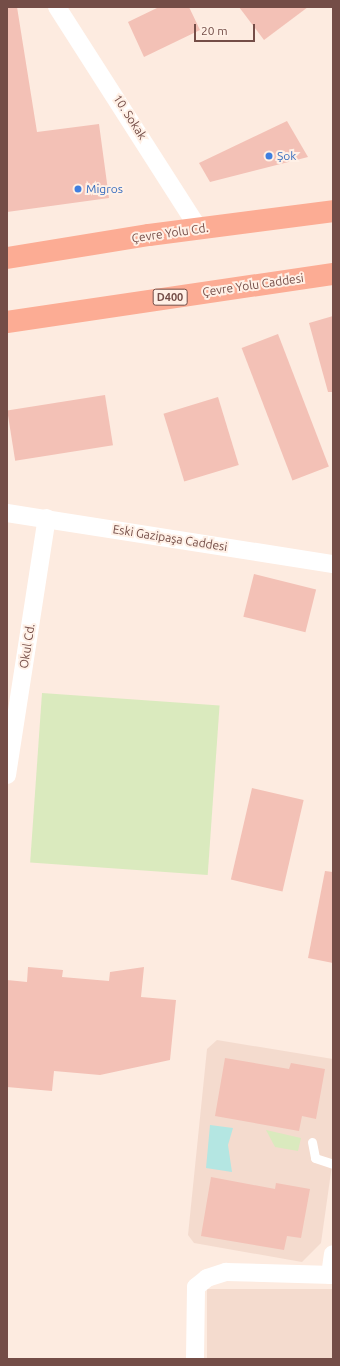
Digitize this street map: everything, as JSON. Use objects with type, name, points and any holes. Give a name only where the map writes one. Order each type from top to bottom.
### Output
[{"type":"highway","name":"Çevre Yolu Cd.","points":[[7,258],[199,229],[333,211]]},
{"type":"highway","name":"Çevre Yolu Caddesi","points":[[7,322],[333,274]]},
{"type":"street","name":"10. Sokak","points":[[58,7],[199,229]]},
{"type":"street","name":"Eski Gazipaşa Caddesi","points":[[7,513],[333,564]]},
{"type":"street","name":"Okul Cd.","points":[[7,774],[46,518]]},
{"type":"street","points":[[195,1359],[196,1287],[207,1278],[226,1272],[331,1275],[333,1254]]},
{"type":"lane","points":[[312,1142],[315,1158],[333,1164]]},
{"type":"shaded area","points":[[217,1040],[333,1059],[333,1158],[321,1243],[302,1262],[194,1243],[188,1235],[207,1049]]},
{"type":"shaded area","points":[[207,1289],[333,1289],[333,1359],[207,1359]]},
{"type":"green space","points":[[42,693],[220,705],[208,875],[30,863]]},
{"type":"green space","points":[[266,1130],[301,1138],[298,1151],[275,1147]]},
{"type":"water","points":[[210,1125],[233,1128],[228,1145],[232,1172],[206,1168]]},
{"type":"building","points":[[7,7],[17,7],[37,132],[99,124],[109,198],[7,212]]},
{"type":"building","points":[[159,7],[189,7],[200,30],[144,57],[128,22]]},
{"type":"building","points":[[239,7],[308,7],[264,40]]},
{"type":"building","points":[[287,121],[308,157],[210,182],[199,163]]},
{"type":"building","points":[[333,316],[333,392],[328,392],[309,323]]},
{"type":"building","points":[[278,334],[329,467],[292,481],[242,348]]},
{"type":"building","points":[[105,395],[113,445],[15,461],[7,410]]},
{"type":"building","points":[[218,397],[239,465],[184,482],[163,414]]},
{"type":"building","points":[[254,574],[316,589],[305,632],[243,617]]},
{"type":"building","points":[[252,788],[304,800],[282,892],[231,880]]},
{"type":"building","points":[[325,871],[333,872],[333,963],[308,958]]},
{"type":"building","points":[[28,967],[63,970],[62,977],[109,981],[110,972],[144,967],[141,997],[176,1000],[170,1060],[100,1075],[54,1071],[52,1091],[7,1087],[7,980],[27,982]]},
{"type":"building","points":[[225,1058],[289,1069],[291,1063],[325,1069],[316,1119],[302,1116],[299,1131],[215,1116]]},
{"type":"building","points":[[211,1177],[275,1189],[276,1183],[310,1189],[301,1238],[287,1236],[284,1250],[201,1236]]},
{"type":"place","name":"Şok","points":[[269,156]]},
{"type":"place","name":"Migros","points":[[78,189]]}]
